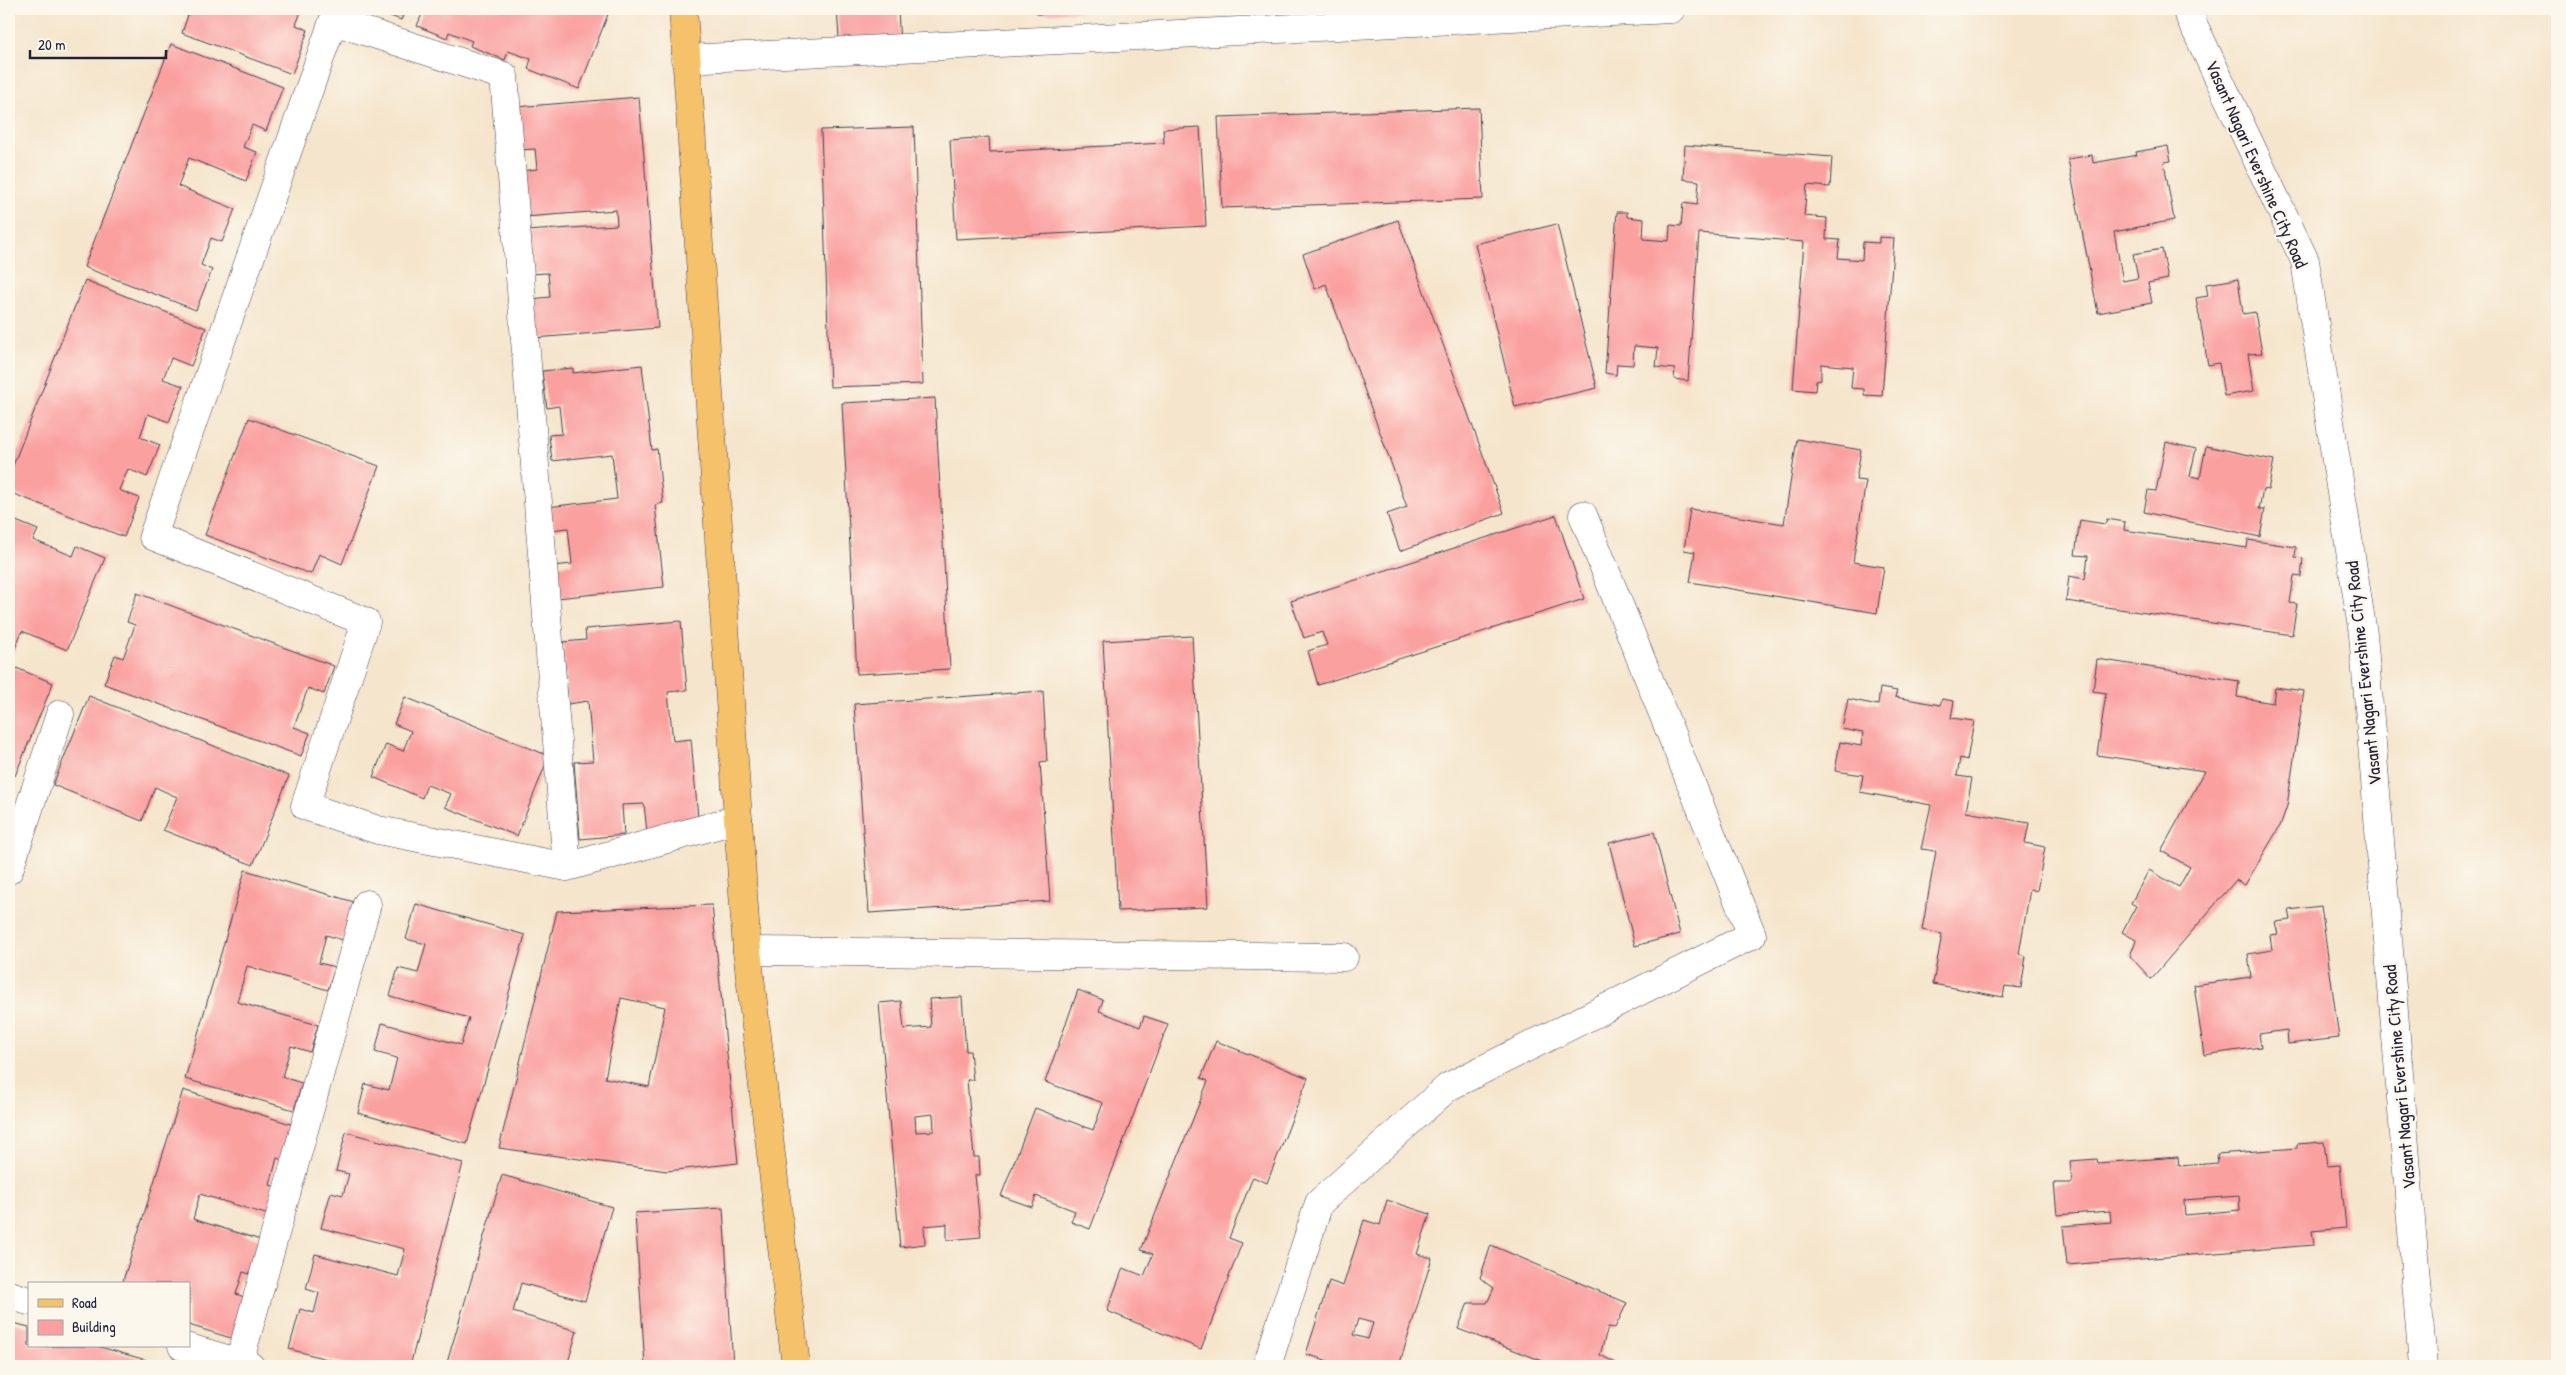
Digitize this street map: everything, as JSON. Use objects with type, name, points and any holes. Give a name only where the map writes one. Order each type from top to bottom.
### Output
[{"type":"main road","points":[[683,9],[747,950],[796,1366]]},
{"type":"street","points":[[685,59],[1671,9]]},
{"type":"street","name":"Vasant Nagari Evershine City Road","points":[[2186,9],[2305,261],[2362,634],[2423,1366]]},
{"type":"street","points":[[567,867],[504,76],[333,21],[153,536],[366,622],[305,806],[378,830],[567,867],[738,819]]},
{"type":"street","points":[[1267,1366],[1318,1204],[1448,1087],[1752,935],[1583,515]]},
{"type":"street","points":[[9,870],[60,714]]},
{"type":"street","points":[[189,1348],[245,1365],[367,904]]},
{"type":"street","points":[[747,950],[1344,957]]},
{"type":"street","points":[[9,1295],[28,1301]]},
{"type":"building","points":[[190,9],[302,9],[296,25],[308,30],[292,74],[182,33]]},
{"type":"building","points":[[372,9],[406,9],[401,20]]},
{"type":"building","points":[[424,9],[610,9],[579,89],[528,69],[531,59],[508,51],[505,60],[470,46],[472,41],[449,32],[447,38],[417,26]]},
{"type":"building","points":[[837,9],[898,9],[900,45],[839,38]]},
{"type":"building","points":[[1036,9],[1109,9],[1109,10],[1037,14]]},
{"type":"building","points":[[171,44],[283,87],[266,131],[252,125],[243,147],[257,152],[246,181],[189,158],[178,186],[235,209],[222,242],[211,238],[201,265],[212,270],[196,310],[84,267]]},
{"type":"building","points":[[639,97],[658,328],[535,338],[532,299],[550,297],[548,273],[529,274],[526,231],[617,225],[616,210],[525,217],[521,171],[537,169],[535,149],[519,150],[516,107]]},
{"type":"building","points":[[1479,108],[1483,199],[1222,208],[1218,117]]},
{"type":"building","points":[[914,127],[923,384],[830,387],[821,130]]},
{"type":"building","points":[[1200,127],[1206,226],[956,239],[950,140],[989,137],[990,152],[1164,143],[1163,129]]},
{"type":"building","points":[[1685,145],[1832,157],[1830,187],[1807,185],[1804,216],[1827,218],[1826,239],[1840,240],[1838,258],[1862,260],[1863,242],[1879,243],[1879,237],[1894,238],[1882,396],[1864,395],[1864,389],[1851,388],[1853,367],[1821,364],[1821,380],[1816,381],[1815,391],[1793,389],[1804,242],[1699,233],[1688,381],[1674,379],[1675,369],[1656,367],[1658,348],[1634,346],[1633,365],[1617,364],[1616,375],[1605,373],[1617,212],[1627,212],[1627,217],[1644,219],[1643,239],[1669,241],[1670,225],[1681,226],[1683,203],[1697,205],[1699,181],[1683,179]]},
{"type":"building","points":[[2168,146],[2171,161],[2164,162],[2174,220],[2114,232],[2123,281],[2138,278],[2133,254],[2162,249],[2168,279],[2148,283],[2152,303],[2098,313],[2068,159],[2092,155],[2093,163],[2137,155],[2136,152]]},
{"type":"building","points":[[1398,220],[1504,513],[1400,551],[1387,514],[1407,507],[1326,284],[1315,289],[1303,254]]},
{"type":"building","points":[[1557,224],[1597,388],[1515,407],[1475,244]]},
{"type":"building","points":[[2238,279],[2243,314],[2255,312],[2262,353],[2248,354],[2254,391],[2224,396],[2219,363],[2208,365],[2196,298],[2208,296],[2206,284]]},
{"type":"building","points":[[85,280],[206,328],[191,366],[171,358],[163,379],[183,386],[169,422],[148,414],[140,437],[160,445],[147,477],[128,469],[119,490],[139,498],[124,537],[9,492],[9,476]]},
{"type":"building","points":[[642,365],[652,450],[657,449],[663,503],[655,505],[664,587],[557,598],[552,566],[572,564],[568,528],[550,530],[547,507],[617,499],[612,454],[552,461],[549,435],[562,434],[559,406],[547,408],[542,371],[573,368],[573,373]]},
{"type":"building","points":[[935,398],[950,669],[857,674],[842,403]]},
{"type":"building","points":[[249,418],[379,466],[342,564],[319,554],[311,574],[205,535]]},
{"type":"building","points":[[1797,439],[1861,450],[1856,480],[1866,481],[1853,562],[1884,567],[1877,613],[1690,582],[1695,552],[1684,550],[1690,509],[1784,524]]},
{"type":"building","points":[[2166,442],[2196,449],[2190,476],[2200,478],[2206,446],[2274,460],[2268,490],[2263,489],[2259,509],[2265,509],[2260,537],[2144,512],[2148,490],[2156,491]]},
{"type":"building","points":[[1556,515],[1584,599],[1318,685],[1308,651],[1327,645],[1322,632],[1304,638],[1291,601]]},
{"type":"building","points":[[9,518],[38,530],[33,540],[73,556],[77,546],[105,558],[67,650],[22,631],[9,664]]},
{"type":"building","points":[[2107,519],[2125,522],[2124,530],[2247,548],[2248,540],[2296,547],[2295,557],[2303,558],[2301,577],[2294,576],[2290,603],[2297,604],[2292,635],[2066,601],[2069,576],[2085,579],[2088,556],[2075,555],[2080,520],[2105,524]]},
{"type":"building","points":[[137,593],[334,666],[324,694],[308,688],[294,727],[310,733],[301,756],[104,684],[115,655],[123,658],[135,625],[127,622]]},
{"type":"building","points":[[681,621],[687,690],[668,692],[673,741],[691,739],[699,829],[647,833],[644,804],[622,805],[624,835],[580,839],[574,762],[593,761],[588,701],[568,704],[563,642],[586,640],[585,629]]},
{"type":"building","points":[[1192,636],[1208,907],[1118,911],[1103,641]]},
{"type":"building","points":[[2097,659],[2239,681],[2237,697],[2273,703],[2275,687],[2304,691],[2287,806],[2280,826],[2245,885],[2236,880],[2151,979],[2130,956],[2136,940],[2122,932],[2136,906],[2131,903],[2149,870],[2179,887],[2190,867],[2161,851],[2205,771],[2097,755],[2106,693],[2093,691]]},
{"type":"building","points":[[9,665],[53,683],[15,776],[9,773]]},
{"type":"building","points":[[1880,688],[1897,691],[1895,697],[1940,705],[1942,699],[1954,701],[1951,718],[1974,721],[1967,760],[1960,758],[1957,776],[1972,778],[1966,812],[2029,823],[2025,843],[2045,847],[2037,891],[2030,889],[2019,954],[2026,956],[2021,988],[2005,986],[2003,997],[1933,984],[1942,934],[1922,930],[1936,851],[1921,849],[1931,805],[1860,792],[1863,775],[1835,771],[1840,742],[1861,746],[1863,733],[1842,729],[1848,699],[1878,705]]},
{"type":"building","points":[[1043,691],[1047,761],[1040,762],[1050,901],[869,913],[854,704]]},
{"type":"building","points":[[89,696],[289,776],[253,865],[163,830],[177,797],[155,787],[142,821],[53,785]]},
{"type":"building","points":[[405,697],[549,756],[517,836],[445,807],[451,794],[427,785],[422,798],[373,777],[386,744],[403,751],[411,731],[394,724]]},
{"type":"building","points":[[1654,832],[1680,934],[1635,946],[1609,843]]},
{"type":"building","points":[[245,870],[354,902],[343,940],[326,935],[319,963],[335,967],[328,990],[247,966],[237,1002],[318,1025],[310,1052],[291,1046],[282,1077],[302,1083],[294,1110],[185,1079]]},
{"type":"building","points":[[416,904],[525,935],[467,1144],[358,1113],[365,1084],[389,1090],[397,1058],[375,1052],[382,1023],[461,1045],[469,1018],[390,996],[398,968],[418,973],[426,944],[406,939]]},
{"type":"building","points":[[712,905],[738,1163],[667,1171],[499,1148],[557,911]],"holes":[[[621,998],[665,1007],[649,1087],[605,1078]]]},
{"type":"building","points":[[2321,906],[2339,1038],[2288,1044],[2287,1030],[2259,1034],[2261,1047],[2204,1055],[2194,985],[2251,977],[2248,954],[2272,950],[2270,935],[2278,934],[2275,922],[2291,920],[2289,910]]},
{"type":"building","points":[[1078,990],[1103,1000],[1099,1011],[1140,1027],[1144,1016],[1168,1024],[1090,1229],[1071,1222],[1075,1211],[1036,1196],[1032,1207],[1001,1196],[1035,1108],[1093,1130],[1103,1103],[1045,1082]]},
{"type":"building","points":[[962,997],[966,1051],[970,1051],[973,1080],[967,1080],[974,1157],[979,1157],[980,1175],[975,1175],[981,1237],[947,1240],[947,1224],[924,1226],[925,1244],[900,1247],[879,1003],[901,1001],[904,1029],[931,1027],[929,999]],"holes":[[[933,1114],[934,1131],[916,1132],[915,1116]]]},
{"type":"building","points":[[1216,1041],[1308,1078],[1267,1183],[1253,1177],[1229,1238],[1242,1243],[1201,1349],[1107,1311],[1123,1268],[1144,1276],[1153,1254],[1141,1250],[1208,1081],[1201,1078]]},
{"type":"building","points":[[183,1090],[300,1127],[289,1162],[277,1158],[270,1185],[281,1189],[272,1216],[200,1194],[193,1219],[264,1241],[254,1275],[243,1272],[236,1294],[247,1298],[234,1339],[190,1325],[190,1282],[123,1282]]},
{"type":"building","points":[[346,1132],[463,1163],[410,1366],[353,1366],[289,1349],[300,1309],[314,1313],[319,1293],[306,1289],[315,1254],[398,1276],[405,1249],[321,1228],[331,1192],[343,1195],[349,1174],[336,1171]]},
{"type":"building","points":[[2324,1142],[2327,1166],[2340,1165],[2346,1228],[2312,1231],[2314,1245],[2067,1265],[2063,1226],[2111,1222],[2110,1211],[2057,1215],[2054,1183],[2072,1183],[2070,1161],[2097,1159],[2098,1163],[2178,1157],[2179,1166],[2218,1163],[2217,1154],[2297,1148],[2297,1144]],"holes":[[[2239,1196],[2240,1210],[2185,1215],[2184,1200]]]},
{"type":"building","points":[[502,1175],[612,1207],[585,1301],[521,1283],[513,1312],[577,1331],[567,1366],[446,1366]]},
{"type":"building","points":[[1387,1200],[1430,1214],[1417,1254],[1432,1258],[1399,1366],[1344,1366],[1306,1354],[1329,1281],[1343,1286],[1364,1220],[1380,1225]],"holes":[[[1358,1319],[1373,1323],[1368,1339],[1353,1335]]]},
{"type":"building","points":[[723,1208],[733,1366],[645,1366],[635,1213]]},
{"type":"building","points":[[1491,1245],[1627,1303],[1615,1328],[1608,1327],[1600,1355],[1622,1366],[1556,1366],[1458,1329],[1468,1303],[1487,1303],[1494,1288],[1480,1278]]},
{"type":"building","points":[[9,1322],[28,1327],[28,1348],[104,1348],[167,1366],[9,1366]]}]
